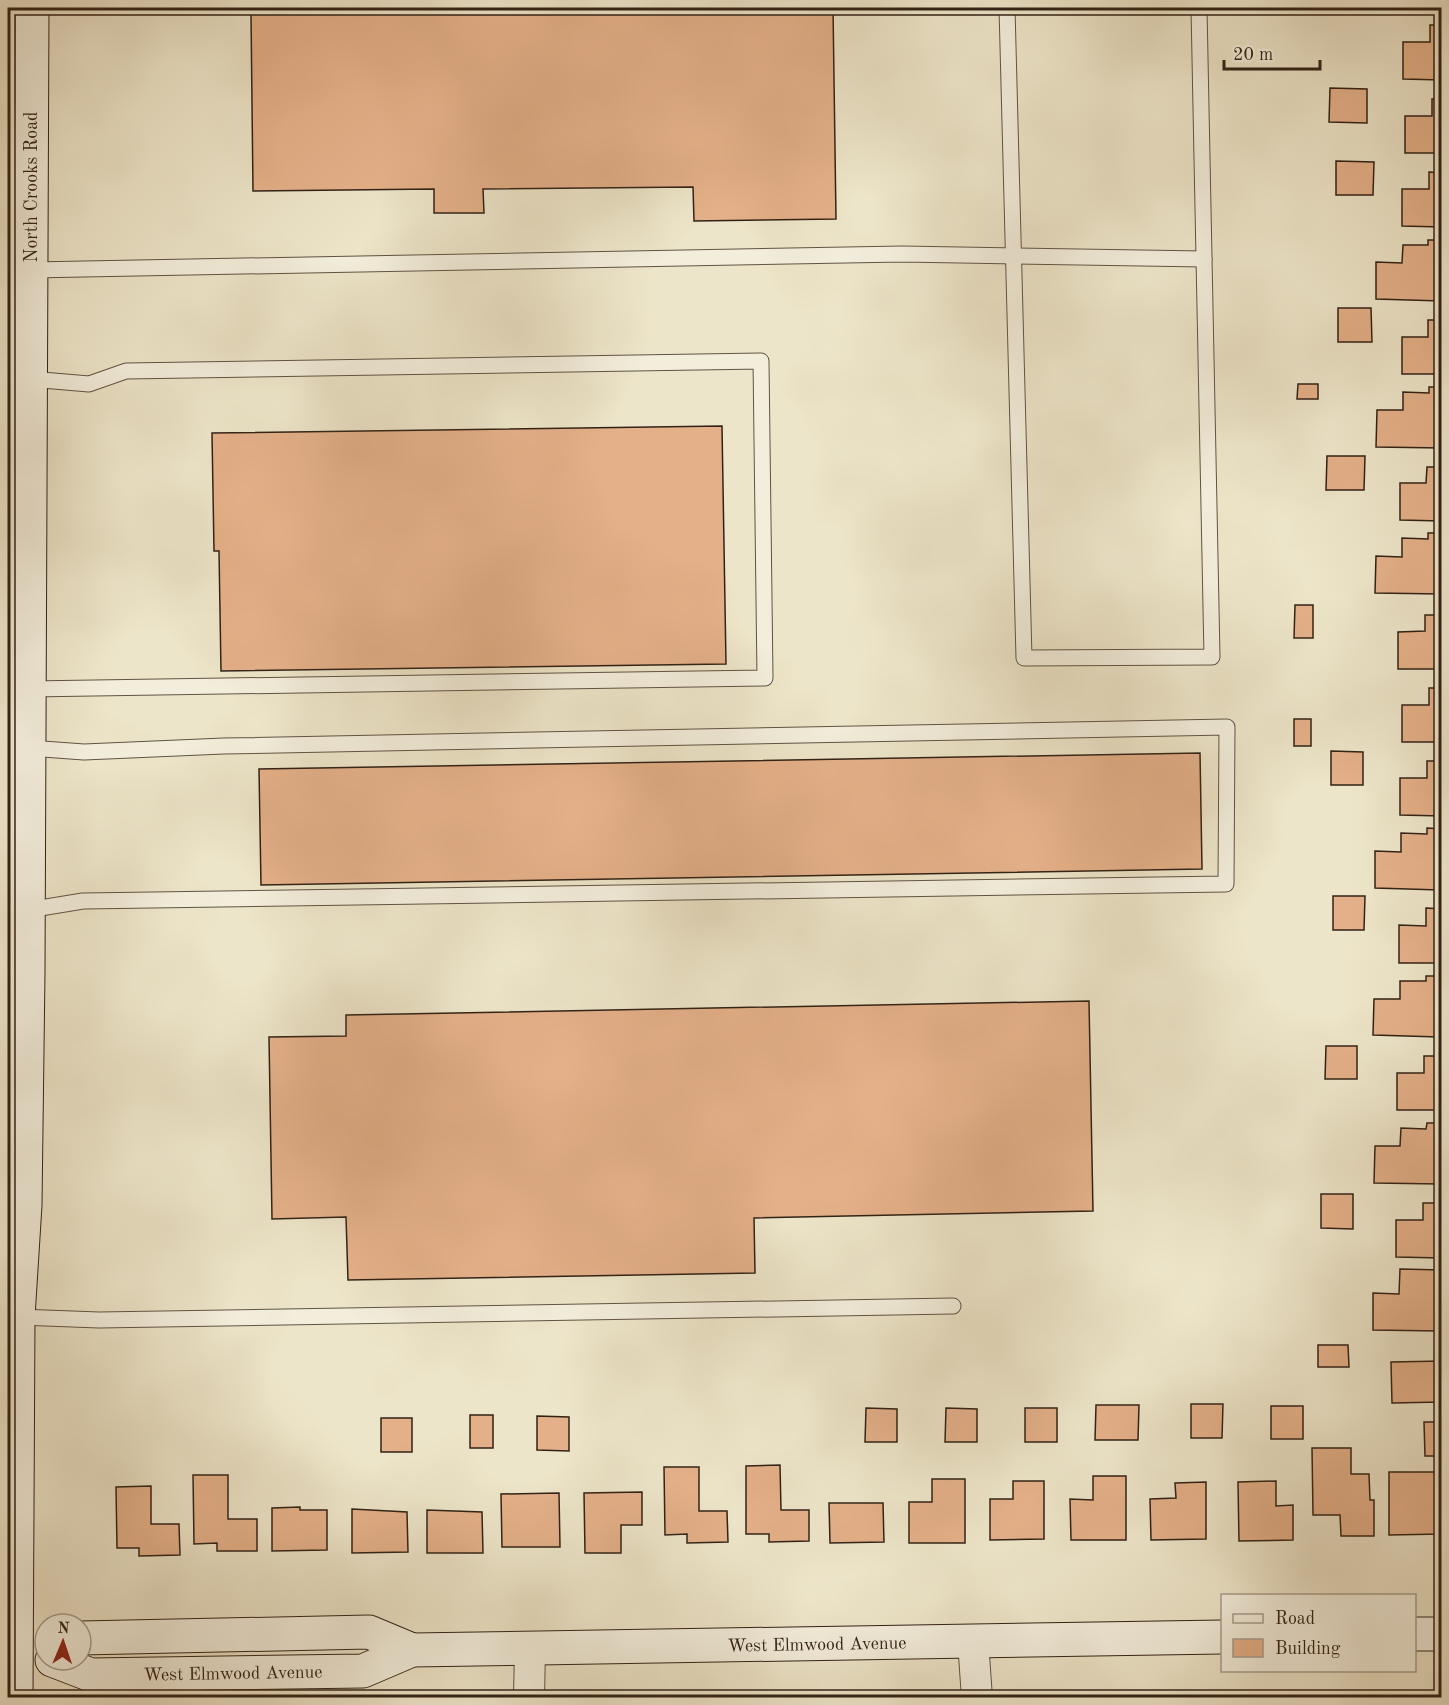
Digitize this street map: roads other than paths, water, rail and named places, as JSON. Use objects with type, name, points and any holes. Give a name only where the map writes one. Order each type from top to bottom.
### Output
[{"type":"main road","name":"North Crooks Road","points":[[16,1698],[28,1647],[19,1539],[16,1205],[28,910],[23,826],[29,748],[29,689],[19,382],[31,270],[32,8]]},
{"type":"main road","name":"West Elmwood Avenue","points":[[93,1638],[369,1632],[412,1650]]},
{"type":"main road","points":[[1416,1635],[1442,1634]]},
{"type":"main road","name":"West Elmwood Avenue","points":[[83,1672],[91,1675],[194,1685],[363,1671],[412,1650],[1221,1637]]},
{"type":"street","points":[[973,1641],[977,1698]]},
{"type":"street","points":[[529,1698],[531,1648]]},
{"type":"lane","points":[[1007,8],[1024,658],[1212,657],[1199,8]]},
{"type":"lane","points":[[31,270],[902,255],[1204,259]]},
{"type":"lane","points":[[19,382],[89,384],[126,371],[761,361],[765,678],[29,689]]},
{"type":"lane","points":[[28,910],[83,901],[1226,884],[1227,727],[224,746],[84,752],[29,748]]},
{"type":"lane","points":[[18,1317],[99,1320],[953,1306]]}]
